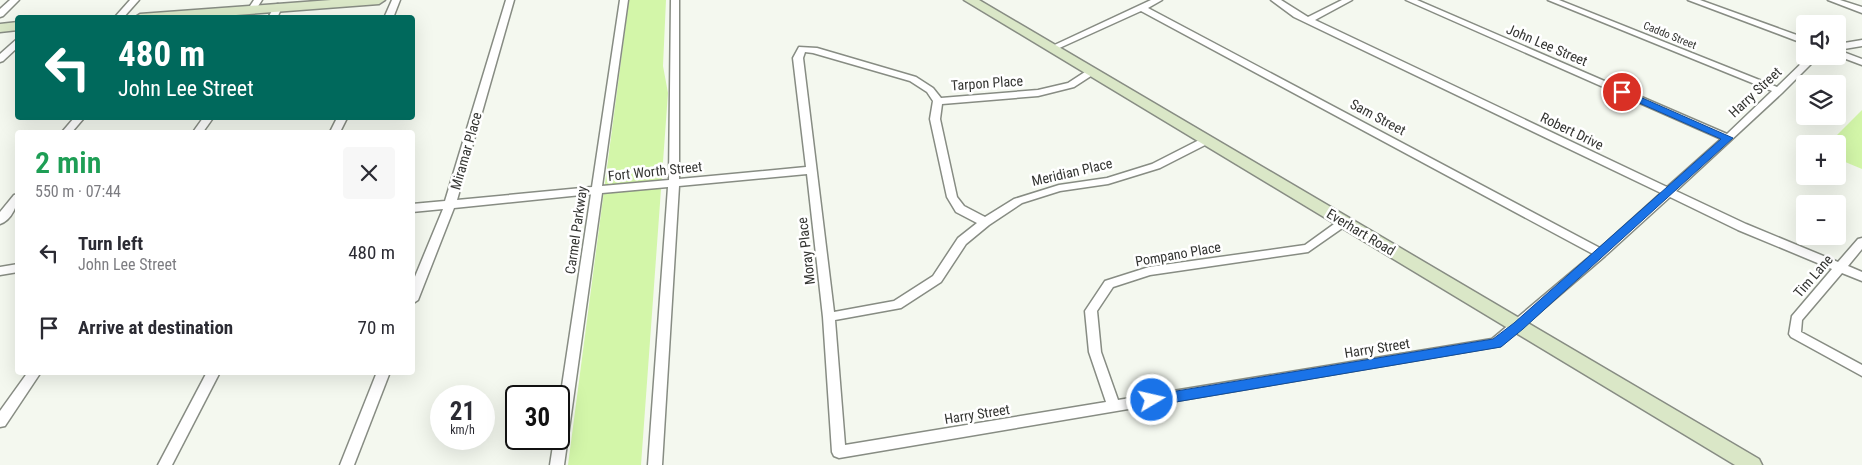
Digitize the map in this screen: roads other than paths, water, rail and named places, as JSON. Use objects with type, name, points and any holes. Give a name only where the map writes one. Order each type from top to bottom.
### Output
[{"type":"main road","points":[[172,15],[255,5],[275,12],[379,0]]},
{"type":"main road","name":"Everhart Road","points":[[970,0],[1752,465]]},
{"type":"main road","points":[[0,28],[15,26]]},
{"type":"street","points":[[0,14],[15,0]]},
{"type":"street","points":[[121,15],[135,0]]},
{"type":"street","points":[[389,15],[396,0]]},
{"type":"street","name":"Miramar Place","points":[[415,292],[450,204],[510,0]]},
{"type":"street","name":"Carmel Parkway","points":[[557,465],[624,0]]},
{"type":"street","points":[[655,465],[674,184],[676,0]]},
{"type":"street","points":[[1052,48],[1158,0]]},
{"type":"street","name":"Robert Drive","points":[[1275,0],[1309,20],[1668,192],[1758,234],[1862,277]]},
{"type":"street","points":[[1309,20],[1348,0]]},
{"type":"street","name":"John Lee Street","points":[[1410,0],[1728,138]]},
{"type":"street","name":"Caddo Street","points":[[1552,0],[1779,90]]},
{"type":"street","points":[[1692,0],[1796,38]]},
{"type":"street","points":[[1832,0],[1862,10]]},
{"type":"street","name":"Sam Street","points":[[1141,7],[1601,253]]},
{"type":"street","points":[[1846,46],[1862,43]]},
{"type":"street","points":[[0,59],[15,44]]},
{"type":"street","name":"Tarpon Place","points":[[802,49],[814,50],[913,79],[930,90],[938,101],[1038,94],[1071,85],[1091,72]]},
{"type":"street","name":"Moray Place","points":[[802,49],[798,58],[829,317],[838,452]]},
{"type":"street","points":[[1846,56],[1862,62]]},
{"type":"street","name":"Harry Street","points":[[838,452],[1496,344],[1601,253],[1805,65]]},
{"type":"street","points":[[938,101],[935,119],[952,197],[960,209],[984,222]]},
{"type":"street","points":[[69,130],[77,120]]},
{"type":"street","name":"Meridian Place","points":[[829,317],[897,305],[937,279],[962,241],[984,222],[1018,201],[1059,188],[1108,181],[1156,166],[1207,140]]},
{"type":"street","name":"Fort Worth Street","points":[[415,208],[597,192],[811,170]]},
{"type":"street","points":[[0,220],[15,201]]},
{"type":"street","name":"Pompano Place","points":[[1114,407],[1095,352],[1091,311],[1110,284],[1149,271],[1308,248],[1345,222]]},
{"type":"street","name":"Tim Lane","points":[[1862,242],[1796,319],[1795,334],[1862,371]]},
{"type":"street","points":[[0,272],[15,269]]},
{"type":"street","points":[[0,422],[33,375]]},
{"type":"street","points":[[164,465],[212,375]]},
{"type":"street","points":[[347,465],[383,375]]}]
